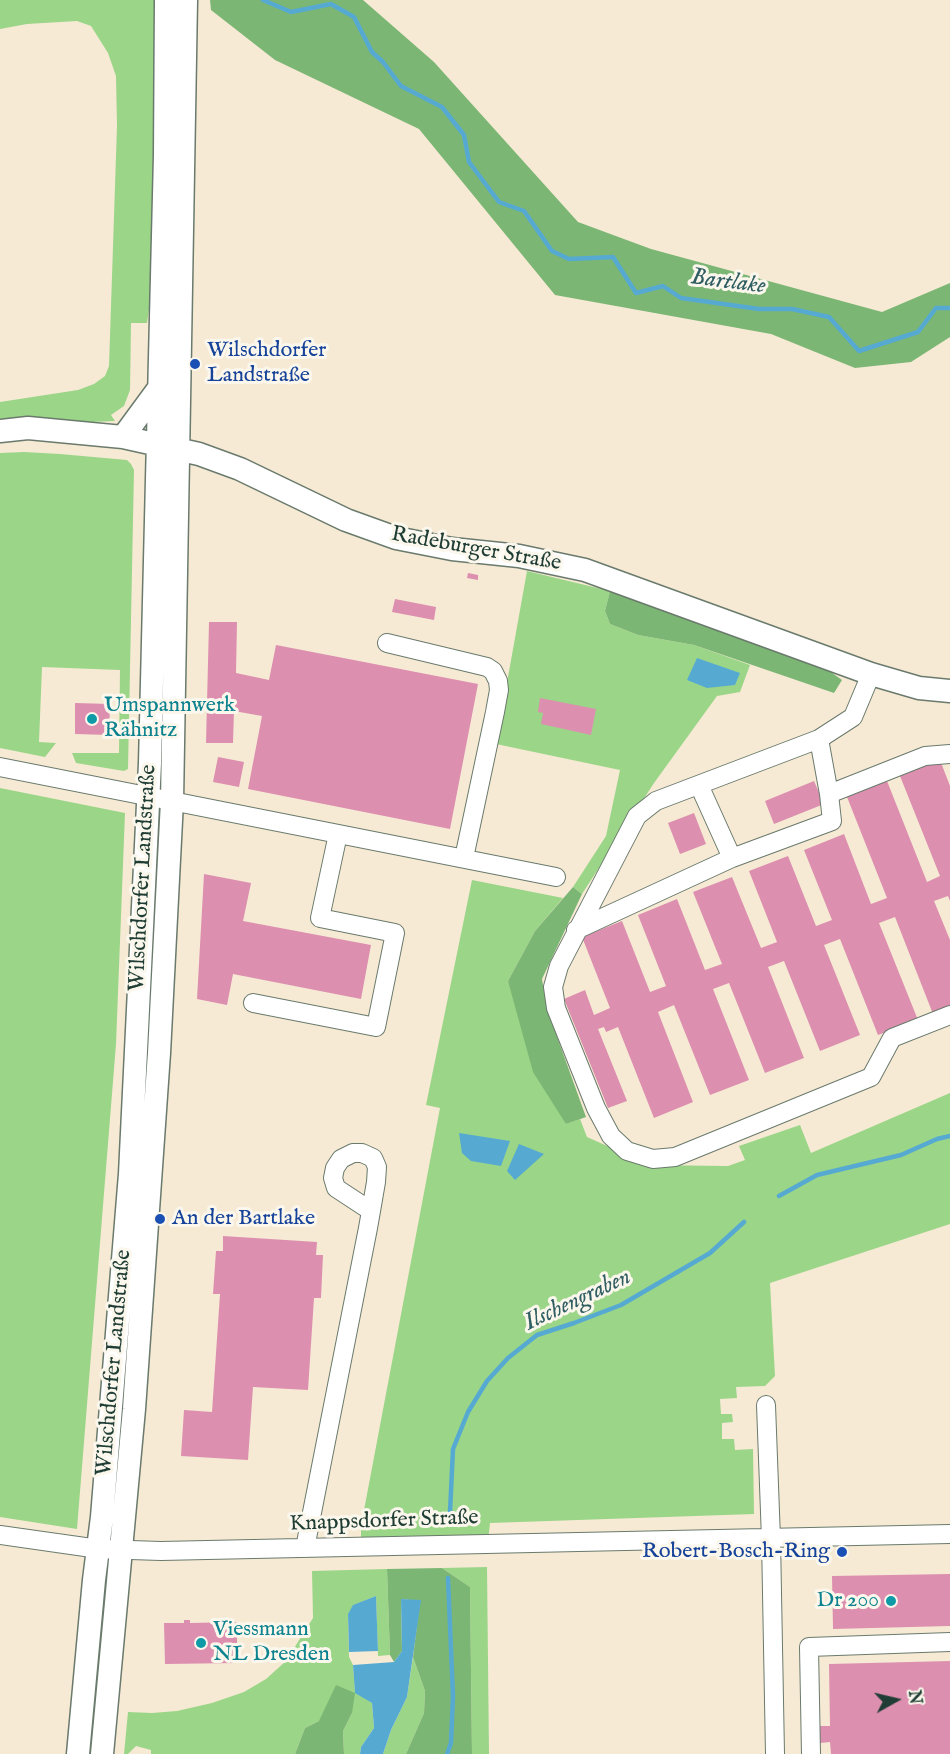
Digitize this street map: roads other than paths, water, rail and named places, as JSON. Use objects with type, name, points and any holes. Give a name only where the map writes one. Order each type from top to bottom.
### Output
[{"type":"main road","name":"Wilschdorfer Landstraße","points":[[102,1754],[134,1409],[153,1153],[172,801],[168,447],[159,388],[166,0]]},
{"type":"main road","name":"Wilschdorfer Landstraße","points":[[78,1754],[94,1580],[99,1549],[130,1174],[168,447],[186,0]]},
{"type":"main road","points":[[123,437],[159,388]]},
{"type":"main road","name":"Radeburger Straße","points":[[0,431],[28,428],[123,437],[168,447],[240,469],[346,520],[396,538],[452,549],[519,556],[585,570],[871,674],[919,688],[950,691]]},
{"type":"street","points":[[387,643],[487,667],[493,671],[498,681],[499,690],[495,711],[464,858]]},
{"type":"street","points":[[871,674],[853,717],[819,739],[656,801],[637,816],[559,966],[553,987],[556,1008],[596,1108],[611,1136],[627,1151],[653,1160],[675,1157],[871,1077],[892,1038],[950,1015]]},
{"type":"street","points":[[576,930],[732,858],[831,821],[829,794],[819,739]]},
{"type":"street","points":[[829,794],[925,756],[950,754]]},
{"type":"street","points":[[0,766],[556,877]]},
{"type":"street","points":[[699,785],[732,858]]},
{"type":"street","points":[[253,1003],[376,1027],[395,933],[320,918],[338,834]]},
{"type":"street","points":[[305,1548],[371,1211]]},
{"type":"street","points":[[766,1405],[771,1539],[774,1754]]},
{"type":"street","points":[[771,1539],[950,1534]]},
{"type":"street","name":"Knappsdorfer Straße","points":[[0,1535],[99,1549],[122,1550],[771,1539]]},
{"type":"street","points":[[811,1754],[809,1647],[950,1642]]},
{"type":"water","points":[[697,658],[740,673],[735,685],[707,688],[687,680]]},
{"type":"water","points":[[459,1133],[510,1141],[501,1166],[471,1161],[462,1153]]},
{"type":"water","points":[[519,1144],[544,1154],[515,1180],[507,1171]]},
{"type":"water","points":[[376,1596],[378,1651],[349,1652],[348,1614],[353,1605]]},
{"type":"water","points":[[401,1599],[421,1600],[407,1697],[391,1730],[383,1754],[360,1754],[361,1747],[374,1728],[372,1703],[355,1693],[353,1665],[394,1662],[402,1651]]},
{"type":"waterway","name":"Bartlake","points":[[263,0],[291,12],[331,4],[354,17],[372,52],[383,62],[401,86],[442,107],[464,135],[469,162],[499,202],[524,211],[552,251],[569,259],[613,257],[636,293],[663,286],[681,298],[759,309],[792,309],[829,317],[859,351],[918,332],[936,308],[950,308]]},
{"type":"waterway","name":"Ilschengraben","points":[[779,1196],[817,1175],[901,1155],[937,1139],[950,1136]]},
{"type":"waterway","name":"Ilschengraben","points":[[450,1512],[453,1449],[468,1412],[487,1381],[508,1358],[537,1335],[621,1305],[710,1253],[744,1222]]},
{"type":"waterway","name":"Ilschengraben","points":[[447,1754],[451,1743],[453,1696],[448,1578]]},
{"type":"place","name":"Wilschdorfer Landstraße","points":[[195,364]]},
{"type":"place","name":"Umspannwerk Rähnitz","points":[[92,719]]},
{"type":"place","name":"An der Bartlake","points":[[160,1219]]},
{"type":"place","name":"Robert-Bosch-Ring","points":[[842,1552]]},
{"type":"place","name":"Dr 200","points":[[891,1601]]},
{"type":"place","name":"Viessmann NL Dresden","points":[[201,1643]]}]
